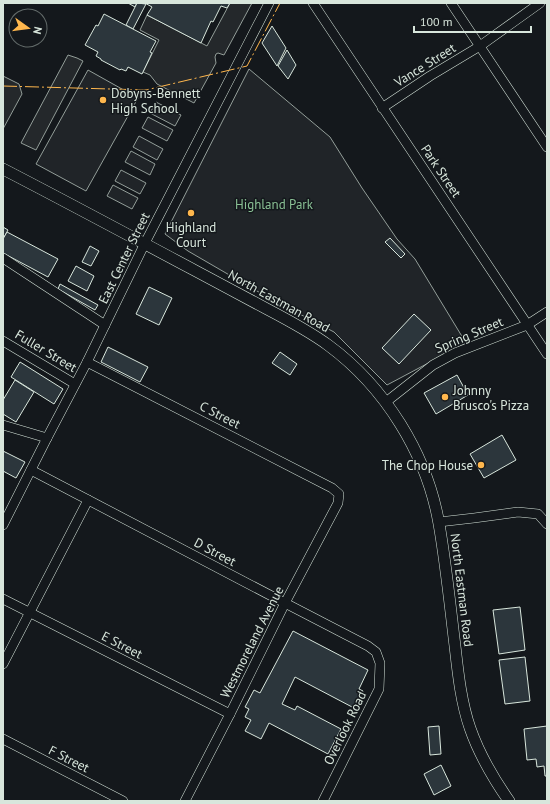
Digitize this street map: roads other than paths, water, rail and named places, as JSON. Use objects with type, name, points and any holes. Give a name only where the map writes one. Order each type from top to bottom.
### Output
[{"type":"main road","name":"North Eastman Road","points":[[3,169],[145,243],[309,332],[348,361],[386,402],[403,428],[419,458],[433,496],[439,522],[463,702],[469,726],[478,748],[495,781],[509,801]]},
{"type":"street","name":"East Center Street","points":[[3,525],[87,362],[145,243],[269,3]]},
{"type":"street","name":"Park Street","points":[[313,3],[547,354]]},
{"type":"street","points":[[450,3],[547,146]]},
{"type":"street","name":"Vance Street","points":[[382,108],[430,76],[480,46],[540,3]]},
{"type":"street","points":[[3,258],[105,325]]},
{"type":"street","name":"Spring Street","points":[[386,402],[433,365],[455,353],[527,325],[547,312]]},
{"type":"street","name":"Fuller Street","points":[[3,341],[75,384]]},
{"type":"street","name":"C Street","points":[[87,362],[332,488],[339,494]]},
{"type":"street","points":[[3,425],[47,438]]},
{"type":"street","name":"D Street","points":[[31,470],[368,646],[376,652],[380,663]]},
{"type":"street","name":"Westmoreland Avenue","points":[[185,801],[285,603],[338,504],[339,494]]},
{"type":"street","points":[[3,664],[88,500]]},
{"type":"street","points":[[439,522],[518,512],[538,514],[547,524]]},
{"type":"street","name":"E Street","points":[[3,599],[230,714]]},
{"type":"street","name":"Overlook Road","points":[[323,801],[379,689],[380,663]]},
{"type":"street","name":"F Street","points":[[3,739],[123,801]]},
{"type":"place","name":"Dobyns-Bennett High School","points":[[103,100]]},
{"type":"place","name":"Highland Court","points":[[191,213]]},
{"type":"place","name":"Johnny Brusco's Pizza","points":[[445,397]]},
{"type":"place","name":"The Chop House","points":[[481,465]]},
{"type":"park label","name":"Highland Park","points":[[274,204]]}]
